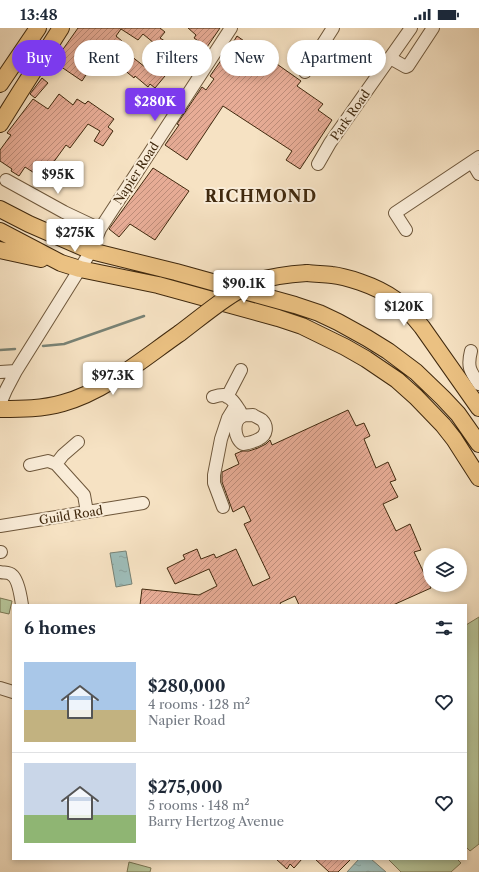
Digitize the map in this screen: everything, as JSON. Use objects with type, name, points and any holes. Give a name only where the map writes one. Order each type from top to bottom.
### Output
[{"type":"main road","points":[[0,84],[38,28]]},
{"type":"main road","points":[[0,124],[61,28]]},
{"type":"main road","points":[[0,209],[91,251],[176,272],[294,305],[319,313],[338,322],[388,351],[416,372],[458,414],[479,444]]},
{"type":"main road","points":[[0,232],[60,263]]},
{"type":"main road","points":[[0,250],[60,263],[80,269],[158,285],[302,326],[345,347],[397,380],[443,425],[454,439],[479,478]]},
{"type":"main road","points":[[0,409],[26,410],[43,407],[76,399],[93,392],[127,371],[241,289],[272,277],[307,273],[334,275],[352,279],[388,294],[402,305],[422,327],[479,408]]},
{"type":"street","points":[[0,109],[52,28]]},
{"type":"street","name":"Napier Road","points":[[0,404],[16,371],[91,251],[100,229],[231,28]]},
{"type":"street","points":[[325,40],[333,28]]},
{"type":"street","name":"Park Road","points":[[318,164],[330,143],[411,28]]},
{"type":"street","points":[[390,58],[406,67],[408,66],[433,28]]},
{"type":"street","points":[[406,230],[395,213],[476,159],[479,174]]},
{"type":"street","points":[[6,180],[64,212],[100,229]]},
{"type":"street","points":[[471,351],[468,364],[472,374],[479,384]]},
{"type":"street","points":[[227,396],[241,370]]},
{"type":"street","points":[[0,372],[16,371]]},
{"type":"street","points":[[213,397],[224,395],[227,396],[240,410],[228,418],[221,439],[214,475],[214,483],[224,507]]},
{"type":"street","points":[[56,464],[63,455],[78,442]]},
{"type":"street","points":[[30,465],[48,461],[56,464],[84,495],[87,512]]},
{"type":"street","name":"Guild Road","points":[[0,526],[142,503]]},
{"type":"street","points":[[0,572],[11,574],[15,578],[20,592],[22,604]]},
{"type":"green space","points":[[0,598],[12,601],[9,614],[0,612]]},
{"type":"green space","points":[[479,617],[479,844],[470,851],[467,848],[467,624]]},
{"type":"green space","points":[[389,860],[458,860],[461,863],[451,872],[401,872]]},
{"type":"green space","points":[[129,862],[151,868],[150,872],[127,872]]},
{"type":"water","points":[[126,551],[132,584],[116,587],[110,553]]},
{"type":"water","points":[[358,860],[372,860],[386,872],[347,872]]},
{"type":"building","points":[[78,28],[160,28],[165,32],[160,38],[163,40],[150,40],[143,34],[138,40],[121,29],[116,36],[121,40],[74,40],[74,76],[66,70],[66,45]]},
{"type":"building","points":[[188,28],[220,28],[212,40],[197,40],[194,38],[196,35]]},
{"type":"building","points":[[237,36],[243,40],[235,40]]},
{"type":"building","points":[[134,58],[142,65],[142,76],[165,76],[155,88],[150,84],[148,87],[135,76],[134,78],[132,76],[134,76]]},
{"type":"building","points":[[220,62],[220,76],[279,76],[279,66],[287,71],[287,76],[294,76],[301,81],[297,86],[323,104],[318,110],[332,120],[300,169],[286,160],[292,151],[223,106],[187,160],[165,145],[202,87],[206,90],[214,79],[210,76],[212,76],[212,73]]},
{"type":"building","points":[[75,76],[85,76],[82,81]]},
{"type":"building","points":[[42,78],[48,83],[35,98],[30,94]]},
{"type":"building","points":[[59,94],[73,105],[77,99],[85,104],[88,101],[114,119],[108,127],[113,131],[103,146],[94,141],[100,131],[88,124],[70,148],[66,145],[42,178],[25,167],[19,176],[0,161],[0,150],[11,135],[7,133],[33,99],[48,109]]},
{"type":"building","points":[[153,168],[189,191],[155,240],[130,224],[119,237],[109,229]]},
{"type":"building","points":[[348,410],[356,426],[364,423],[370,436],[364,439],[376,468],[388,462],[396,480],[390,482],[398,497],[383,504],[396,531],[410,524],[421,550],[414,552],[423,571],[423,592],[395,604],[299,604],[295,596],[280,604],[140,604],[142,589],[199,595],[217,586],[209,569],[175,584],[167,568],[185,559],[183,555],[197,549],[201,559],[214,554],[216,558],[236,549],[253,586],[270,578],[244,524],[251,521],[244,506],[233,512],[222,482],[222,472],[239,464],[235,454],[258,448],[270,440],[272,445]]},
{"type":"building","points":[[277,860],[301,860],[294,868],[290,864],[287,869]]},
{"type":"building","points":[[316,860],[350,860],[338,872],[329,872]]},
{"type":"waterway","points":[[43,346],[64,344],[144,316]]},
{"type":"waterway","points":[[0,350],[15,349]]},
{"type":"district","name":"RICHMOND","points":[[261,196]]}]
